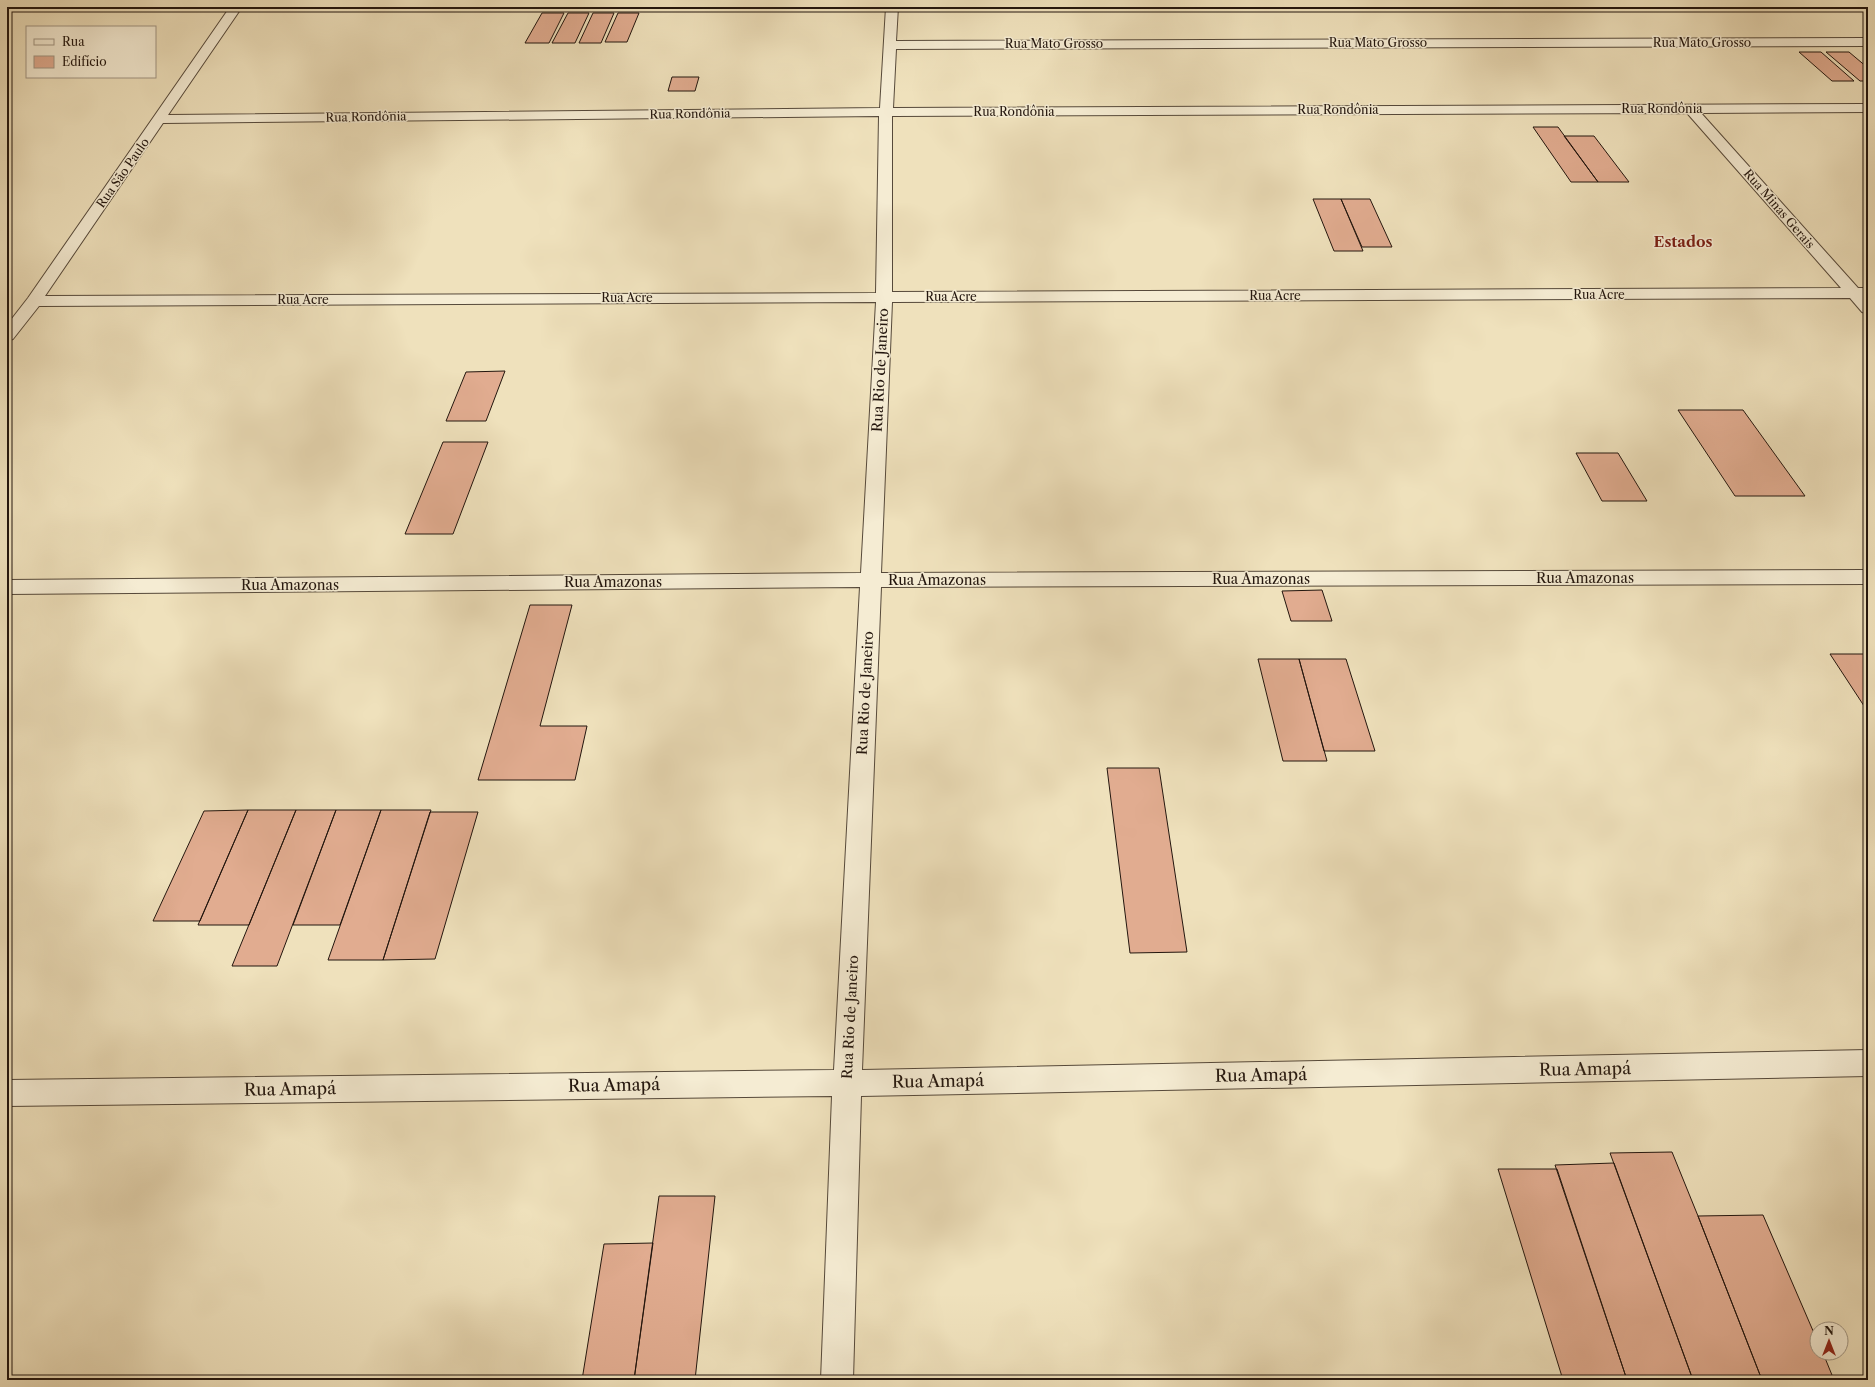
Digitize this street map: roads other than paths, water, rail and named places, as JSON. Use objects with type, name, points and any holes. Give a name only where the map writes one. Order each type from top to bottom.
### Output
[{"type":"street","name":"Rua São Paulo","points":[[7,336],[34,301],[236,7]]},
{"type":"street","name":"Rua Rio de Janeiro","points":[[837,1380],[847,1083],[884,297],[886,112],[892,7]]},
{"type":"street","name":"Rua Mato Grosso","points":[[889,45],[1868,42]]},
{"type":"street","name":"Rua Minas Gerais","points":[[1691,108],[1861,293],[1868,309]]},
{"type":"street","name":"Rua Rondônia","points":[[160,119],[886,112],[1868,108]]},
{"type":"street","name":"Rua Acre","points":[[34,301],[1861,293]]},
{"type":"street","name":"Rua Amazonas","points":[[7,587],[871,580],[1868,577]]},
{"type":"street","name":"Rua Amapá","points":[[7,1093],[847,1083],[1868,1064]]},
{"type":"district","name":"Estados","points":[[1683,242]]}]
